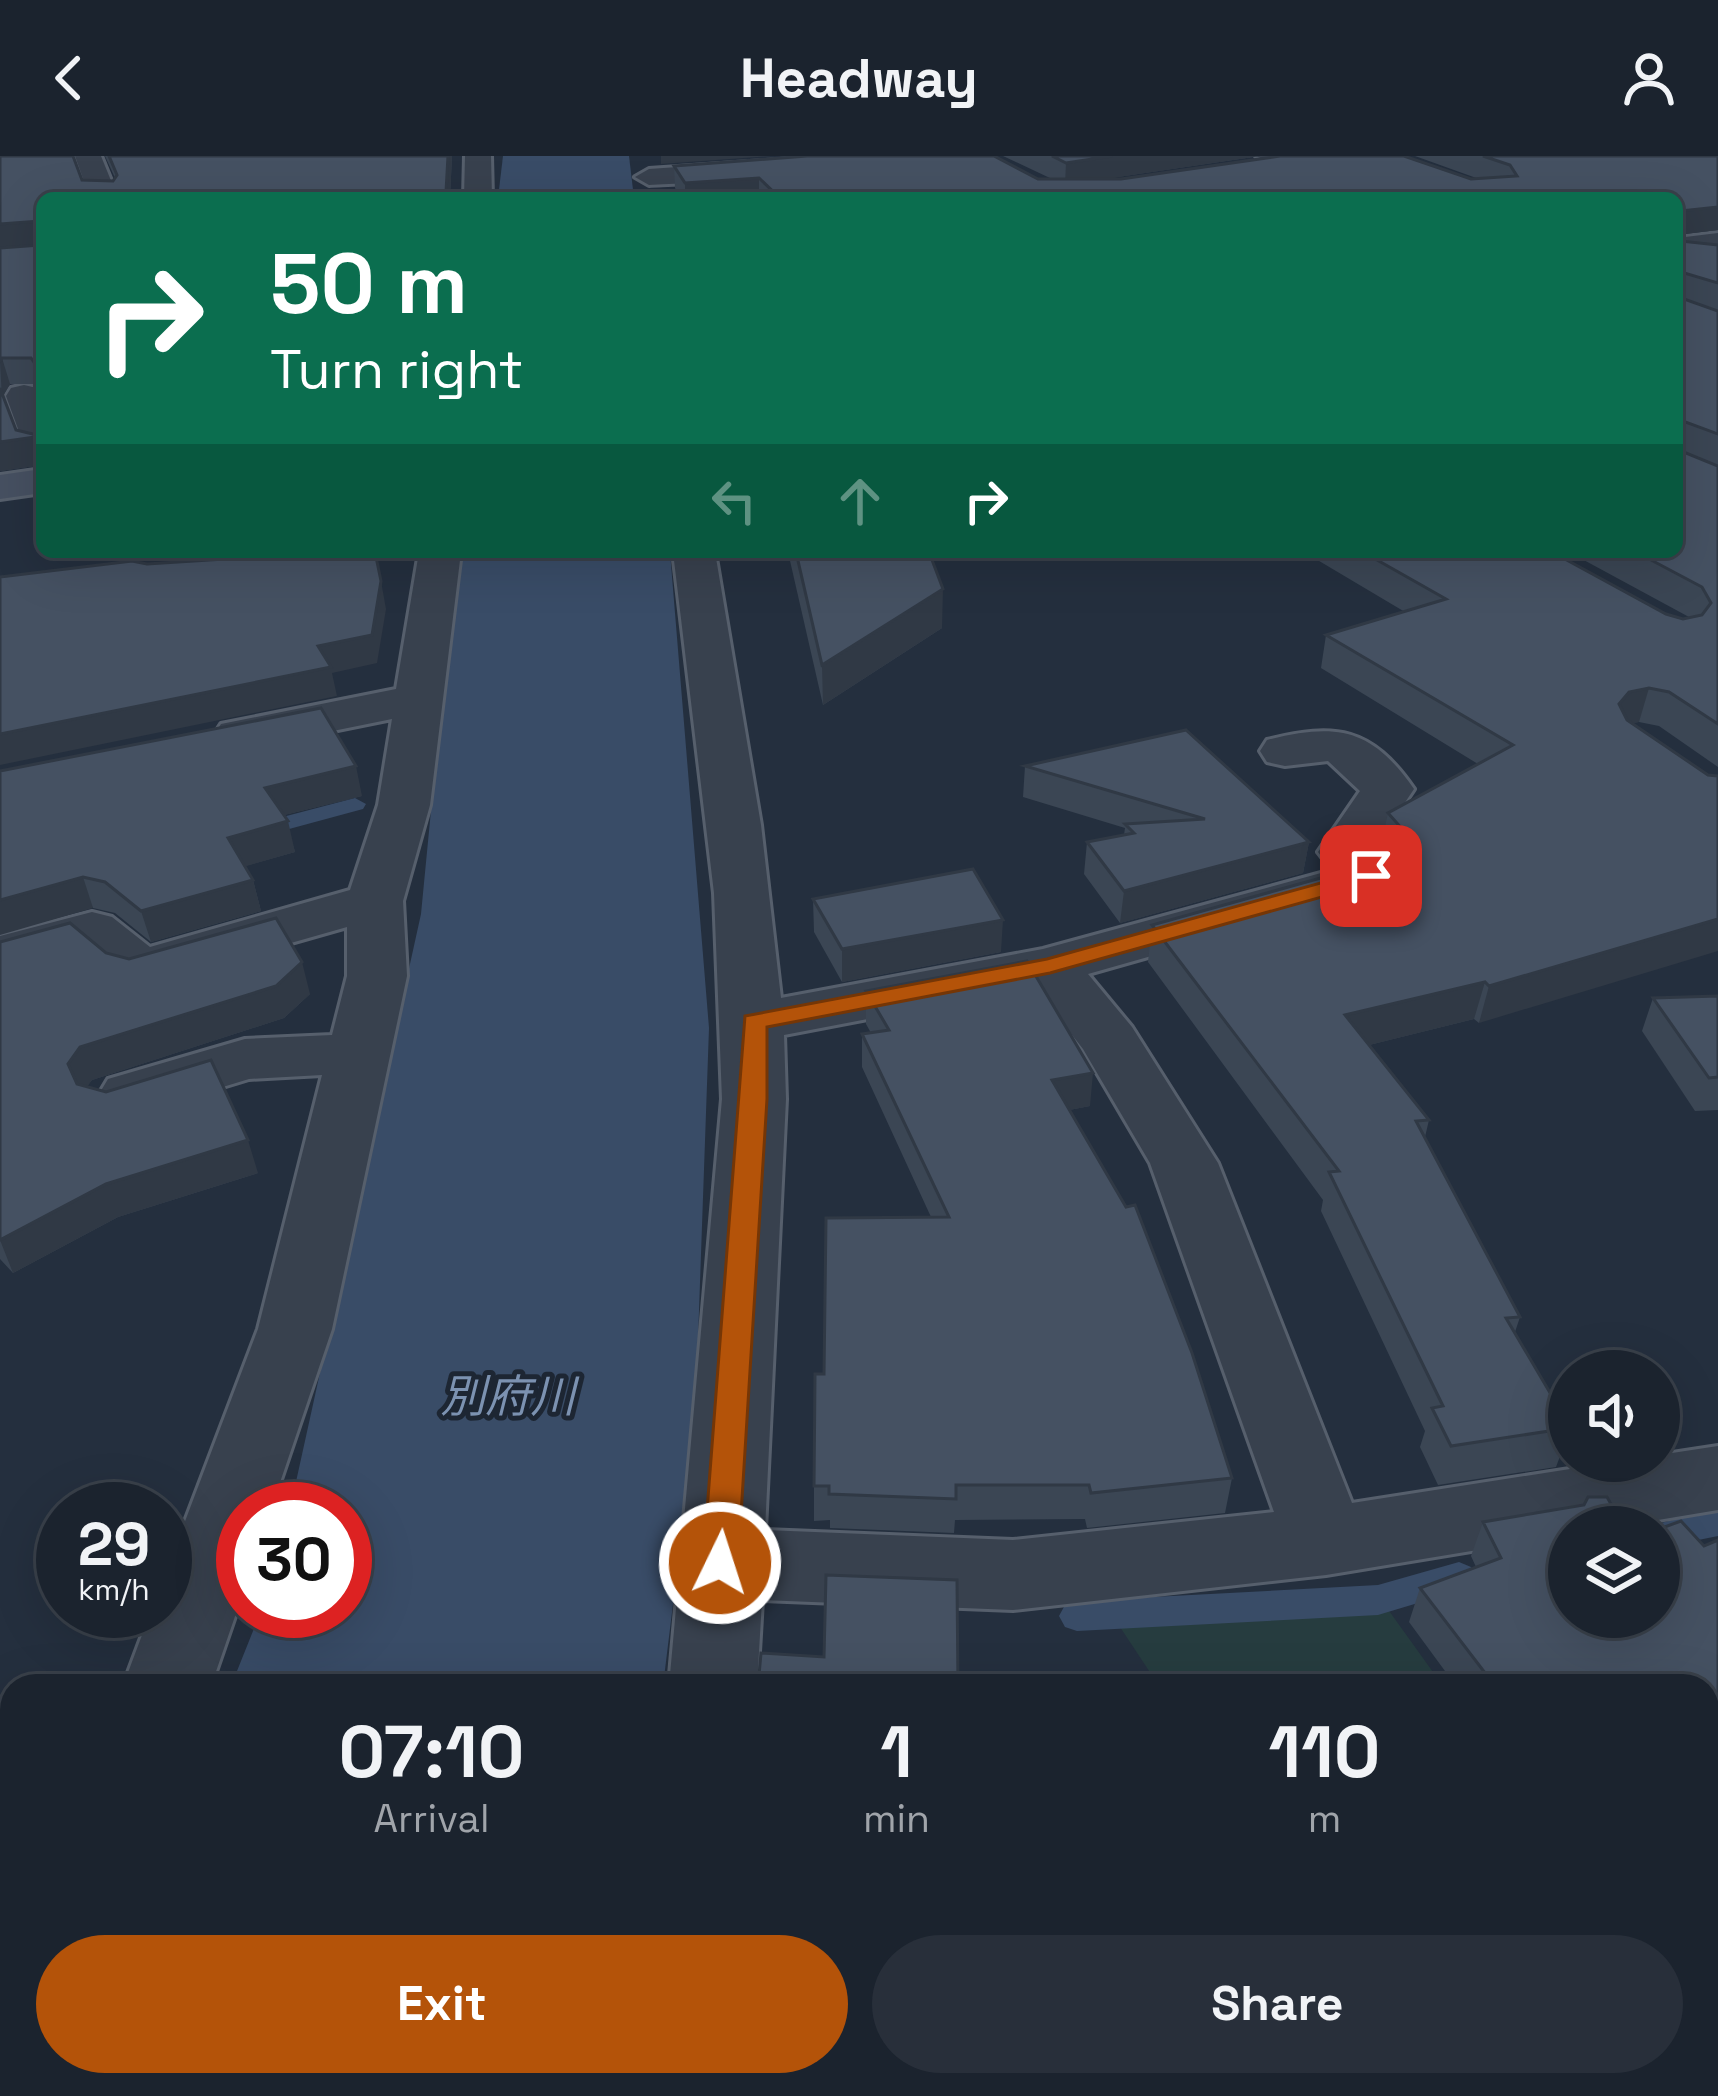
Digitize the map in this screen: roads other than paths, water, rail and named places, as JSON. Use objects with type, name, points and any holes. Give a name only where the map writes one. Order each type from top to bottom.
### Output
[{"type":"street","points":[[88,156],[102,192]]},
{"type":"street","points":[[478,156],[478,192]]},
{"type":"street","points":[[647,177],[818,167],[883,156]]},
{"type":"street","points":[[1268,164],[1359,192]]},
{"type":"street","points":[[752,171],[776,192]]},
{"type":"street","points":[[1683,246],[1718,242]]},
{"type":"street","points":[[1683,265],[1718,278]]},
{"type":"street","points":[[24,396],[36,431]]},
{"type":"street","points":[[0,488],[36,482]]},
{"type":"street","points":[[170,1674],[295,1329],[359,1054],[376,976],[375,901],[404,805],[418,699],[424,558]]},
{"type":"street","points":[[695,558],[746,911],[754,1022],[754,1099],[714,1674]]},
{"type":"street","points":[[186,745],[418,699]]},
{"type":"street","points":[[754,1022],[1050,966],[1371,876],[1345,851],[1388,789],[1340,744],[1285,752]]},
{"type":"street","points":[[10,951],[92,928],[140,968],[375,901]]},
{"type":"street","points":[[1050,966],[1110,1041],[1184,1163],[1326,1541]]},
{"type":"street","points":[[116,1099],[245,1059],[359,1054]]},
{"type":"street","points":[[720,1563],[1013,1575],[1326,1541],[1718,1478]]},
{"type":"water","points":[[503,156],[629,156],[633,192],[499,192]]},
{"type":"water","name":"別府川","points":[[455,558],[670,558],[709,1028],[695,1424],[664,1674],[236,1674],[250,1638],[372,1638],[372,1482],[296,1482],[421,914]]},
{"type":"waterway","points":[[252,832],[355,804]]},
{"type":"waterway","points":[[1680,1530],[1718,1522]]},
{"type":"waterway","points":[[1077,1616],[1378,1600],[1459,1577]]}]
